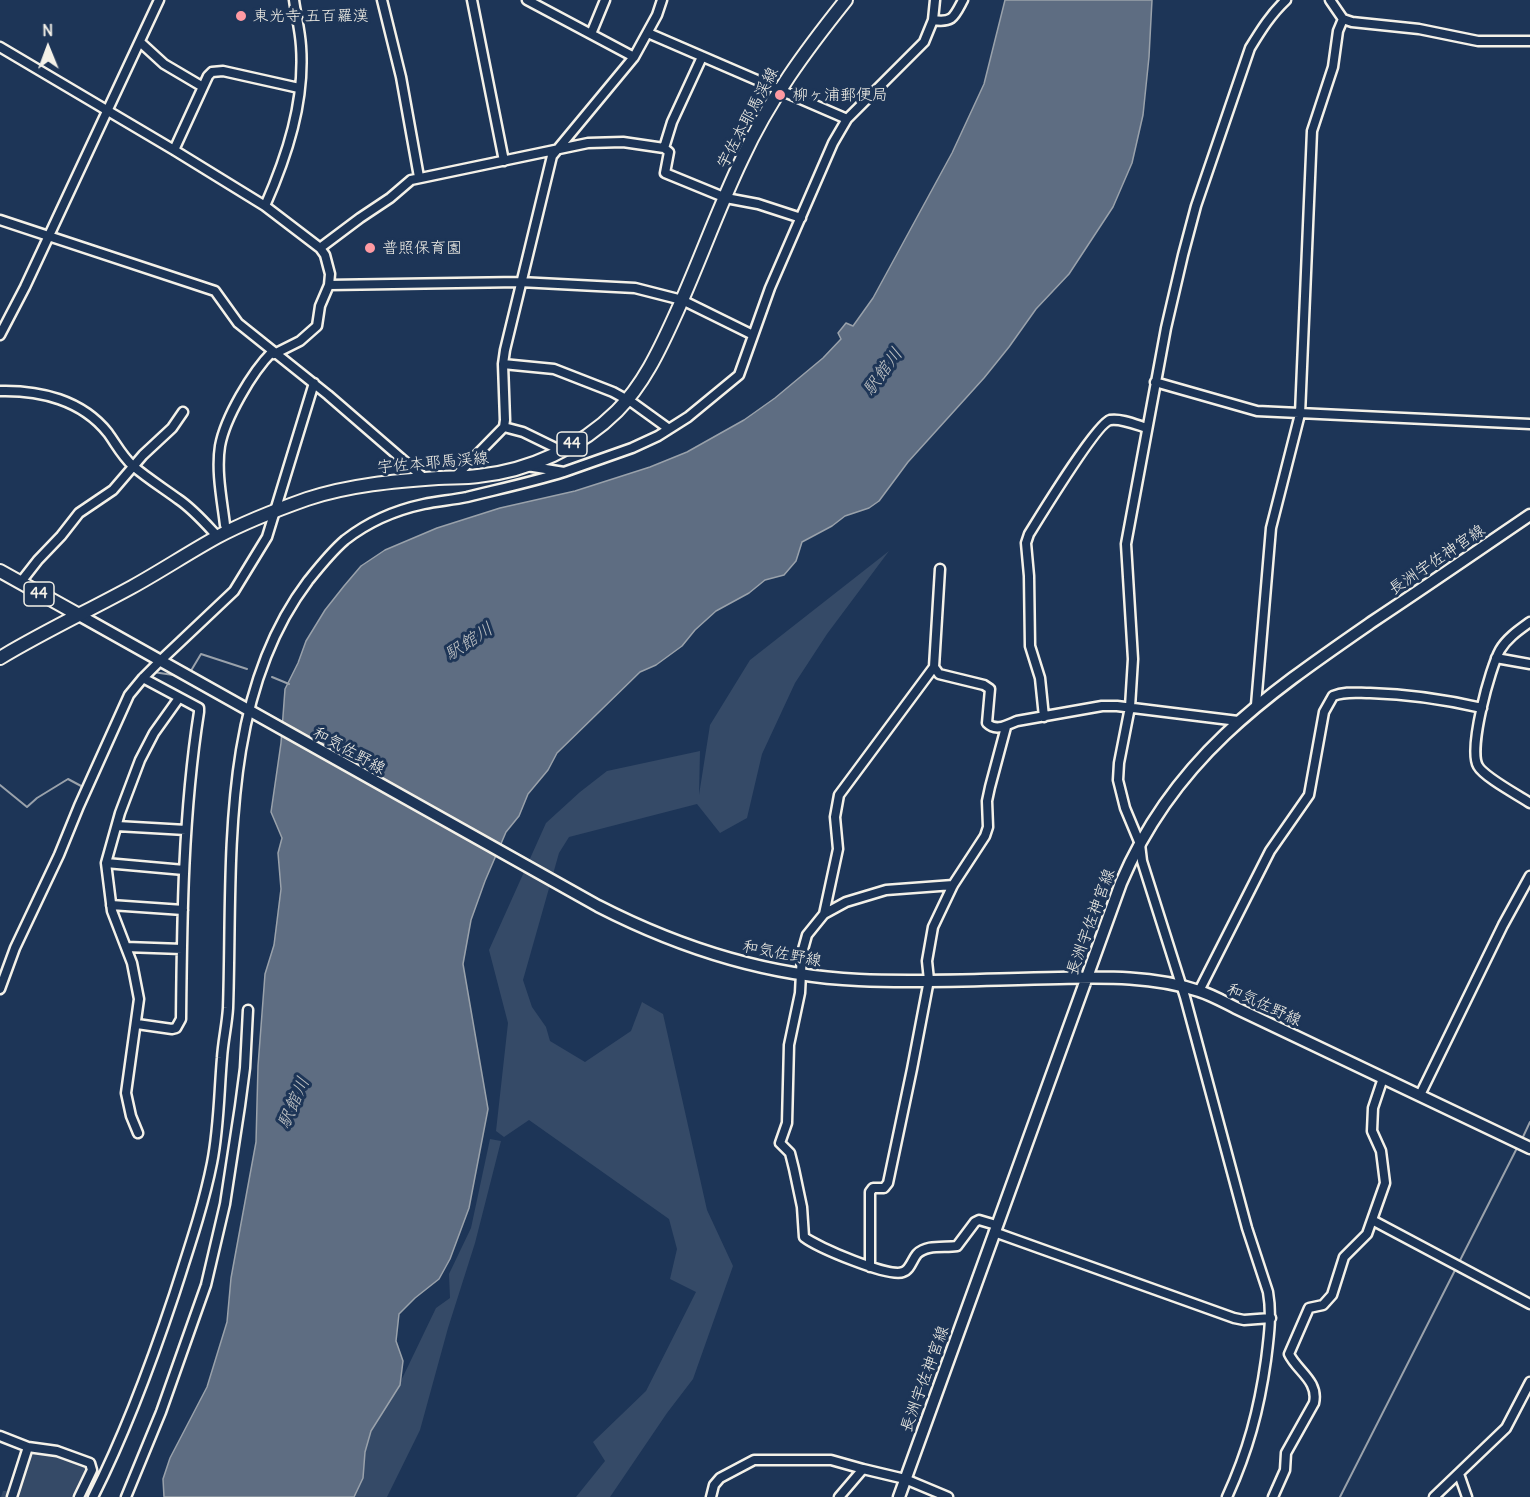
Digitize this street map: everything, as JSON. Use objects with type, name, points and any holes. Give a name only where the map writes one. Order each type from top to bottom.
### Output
[{"type":"main road","name":"宇佐本耶馬渓線","points":[[0,658],[223,534],[276,511],[328,493],[371,485],[490,474],[525,466],[562,451],[600,426],[627,400],[649,369],[682,300],[744,154],[778,91],[803,54],[846,0]]},
{"type":"main road","name":"長洲宇佐神宮線","points":[[899,1497],[1121,883],[1150,825],[1179,784],[1209,750],[1256,705],[1333,649],[1530,515]]},
{"type":"main road","name":"44","points":[[0,572],[79,615]]},
{"type":"main road","name":"和気佐野線","points":[[79,615],[598,906],[668,939],[740,962],[802,975],[860,980],[1130,978],[1199,991],[1530,1148]]},
{"type":"street","points":[[0,334],[49,236],[159,0]]},
{"type":"street","points":[[265,206],[291,141],[299,88],[301,45],[294,0]]},
{"type":"street","points":[[382,0],[400,69],[419,177]]},
{"type":"street","points":[[472,0],[504,161]]},
{"type":"street","points":[[527,0],[544,4],[591,34],[634,57]]},
{"type":"street","points":[[591,34],[605,0]]},
{"type":"street","points":[[455,477],[504,427],[503,364],[520,282],[555,151],[634,57],[648,33],[662,0]]},
{"type":"street","points":[[93,1497],[129,1420],[152,1363],[199,1217],[212,1162],[218,1125],[222,1057],[228,1012],[235,800],[250,712],[267,652],[284,618],[298,594],[333,550],[349,537],[376,521],[406,509],[470,496],[564,472],[633,448],[669,429],[705,405],[739,375],[770,288],[833,143],[847,119],[924,42],[933,20],[935,0]]},
{"type":"street","points":[[933,20],[943,22],[951,19],[963,0]]},
{"type":"street","points":[[1227,1497],[1247,1450],[1260,1402],[1271,1318],[1268,1292],[1244,1218],[1215,1106],[1140,844],[1125,808],[1118,780],[1130,707],[1133,659],[1126,544],[1166,328],[1196,206],[1250,48],[1269,18],[1286,0]]},
{"type":"street","points":[[1330,0],[1343,19],[1364,24],[1419,29],[1478,41],[1530,41]]},
{"type":"street","points":[[1256,705],[1270,528],[1300,414],[1311,139],[1333,68],[1338,31],[1343,19]]},
{"type":"street","points":[[648,33],[847,119]]},
{"type":"street","points":[[140,42],[164,64],[203,87]]},
{"type":"street","points":[[0,47],[265,206],[320,248],[330,268],[329,285],[320,306],[315,330],[300,341],[273,353],[246,386],[227,427],[220,447],[220,481],[225,525],[223,534],[134,466],[119,451],[99,424],[81,409],[46,394],[28,391],[0,391]]},
{"type":"street","points":[[664,148],[672,122],[702,57]]},
{"type":"street","points":[[174,150],[208,76],[217,71],[299,88]]},
{"type":"street","points":[[320,248],[390,198],[408,182],[419,177],[602,141],[664,148],[669,152],[665,173],[726,198],[758,204],[801,218]]},
{"type":"street","points":[[0,220],[210,288],[220,296],[238,323],[273,353],[314,383],[425,479]]},
{"type":"street","points":[[329,285],[520,282],[635,288],[682,300],[753,335]]},
{"type":"street","points":[[503,364],[554,369],[627,400],[669,429]]},
{"type":"street","points":[[1155,382],[1257,411],[1530,424]]},
{"type":"street","points":[[0,989],[15,948],[59,855],[129,695],[142,678],[234,591],[262,547],[276,511],[314,383]]},
{"type":"street","points":[[20,583],[79,513],[113,490],[143,455],[172,428],[183,412]]},
{"type":"street","points":[[1044,717],[1040,678],[1030,646],[1026,543],[1029,534],[1082,452],[1105,422],[1114,420],[1147,428]]},
{"type":"street","points":[[504,427],[531,436],[562,451]]},
{"type":"street","points":[[525,466],[564,472]]},
{"type":"street","points":[[940,569],[934,667],[939,674],[984,685],[990,689],[987,723],[990,726],[1006,727],[1017,721],[1102,706],[1130,707],[1238,721]]},
{"type":"street","points":[[1530,622],[1507,641],[1496,658],[1482,708],[1475,749],[1477,764],[1486,774],[1530,803]]},
{"type":"street","points":[[1496,658],[1530,664]]},
{"type":"street","points":[[824,914],[838,849],[835,810],[839,795],[934,667]]},
{"type":"street","points":[[137,1024],[172,1029],[176,1028],[179,1023],[186,830],[192,753],[199,708],[142,678]]},
{"type":"street","points":[[1199,991],[1270,851],[1309,795],[1324,712],[1333,696],[1347,693],[1400,694],[1442,698],[1482,708]]},
{"type":"street","points":[[138,1133],[131,1116],[126,1093],[137,1024],[139,1004],[137,987],[111,905],[106,863],[140,760],[154,733],[179,698]]},
{"type":"street","points":[[870,1267],[870,1192],[873,1188],[884,1188],[888,1184],[929,980],[927,961],[933,927],[953,885],[985,836],[988,827],[987,801],[1006,727]]},
{"type":"street","points":[[117,825],[186,830]]},
{"type":"street","points":[[106,863],[184,870]]},
{"type":"street","points":[[1420,1095],[1530,876]]},
{"type":"street","points":[[953,885],[878,892],[846,902],[824,914],[807,935],[789,1045],[787,1124],[780,1143],[789,1153],[794,1169],[802,1207],[804,1237],[843,1257],[870,1267],[901,1274],[922,1251],[933,1247],[957,1246],[979,1220],[1234,1318],[1244,1320],[1271,1318]]},
{"type":"street","points":[[111,905],[183,910]]},
{"type":"street","points":[[126,947],[182,949]]},
{"type":"street","points":[[126,1497],[161,1412],[209,1274],[225,1204],[240,1106],[245,1068],[248,1010]]},
{"type":"street","points":[[1273,1497],[1285,1470],[1286,1453],[1314,1403],[1316,1395],[1305,1373],[1289,1354],[1309,1308],[1323,1305],[1329,1300],[1344,1257],[1363,1239],[1385,1183],[1381,1151],[1372,1131],[1373,1108],[1383,1078]]},
{"type":"street","points":[[1372,1220],[1530,1304]]},
{"type":"street","points":[[1434,1497],[1506,1428],[1530,1382]]},
{"type":"street","points":[[0,1436],[28,1447],[57,1451],[90,1463],[92,1470],[79,1497]]},
{"type":"street","points":[[12,1497],[28,1447]]},
{"type":"street","points":[[711,1497],[717,1480],[754,1460],[831,1460],[905,1479],[948,1497]]},
{"type":"street","points":[[839,1497],[863,1468]]},
{"type":"street","points":[[1459,1474],[1467,1497]]},
{"type":"shaded area","points":[[889,551],[827,634],[795,683],[762,754],[747,818],[720,833],[697,804],[569,837],[559,853],[523,980],[532,1007],[546,1027],[550,1041],[585,1062],[631,1031],[642,1002],[663,1014],[707,1210],[733,1266],[693,1379],[610,1497],[576,1497],[605,1461],[593,1442],[646,1391],[696,1292],[670,1279],[677,1249],[669,1219],[529,1120],[504,1137],[496,1131],[508,1023],[489,950],[546,823],[607,771],[700,751],[699,795],[710,725],[750,660]]},
{"type":"shaded area","points":[[490,1139],[501,1141],[475,1243],[448,1328],[420,1430],[387,1497],[354,1497],[363,1478],[365,1452],[371,1431],[399,1385],[436,1308],[450,1298],[449,1274],[471,1228]]},
{"type":"shaded area","points":[[29,1451],[45,1451],[86,1463],[90,1468],[77,1497],[1,1497],[3,1491],[11,1491]]},
{"type":"water","name":"駅館川","points":[[1005,0],[1152,0],[1143,115],[1132,163],[1113,207],[1069,274],[1036,309],[984,378],[908,462],[879,501],[869,508],[845,516],[832,526],[802,542],[796,561],[784,575],[765,580],[749,593],[716,611],[695,630],[682,646],[656,665],[640,672],[557,753],[548,770],[528,794],[519,816],[506,832],[485,881],[471,920],[463,964],[488,1109],[469,1208],[450,1259],[439,1279],[399,1314],[396,1341],[403,1361],[400,1385],[371,1431],[365,1452],[363,1478],[354,1497],[164,1497],[163,1479],[170,1458],[207,1387],[227,1322],[231,1278],[256,1142],[258,1066],[265,974],[274,945],[281,889],[278,853],[282,838],[271,812],[281,743],[285,689],[306,641],[325,610],[361,566],[385,550],[437,528],[500,508],[575,491],[650,467],[687,452],[744,420],[775,398],[823,358],[841,339],[838,333],[846,323],[853,326],[873,298],[952,153],[984,84]]},
{"type":"waterway","points":[[189,674],[201,654],[247,669]]},
{"type":"waterway","points":[[128,690],[138,676],[144,672]]},
{"type":"waterway","points":[[153,672],[180,676]]},
{"type":"waterway","points":[[272,677],[289,684]]},
{"type":"waterway","points":[[0,785],[27,807],[68,779],[83,787]]},
{"type":"waterway","points":[[1522,1139],[1530,1122]]},
{"type":"waterway","points":[[1340,1497],[1518,1146]]},
{"type":"place","name":"東光寺 五百羅漢","points":[[241,16]]},
{"type":"place","name":"柳ヶ浦郵便局","points":[[780,95]]},
{"type":"place","name":"普照保育園","points":[[370,248]]}]
